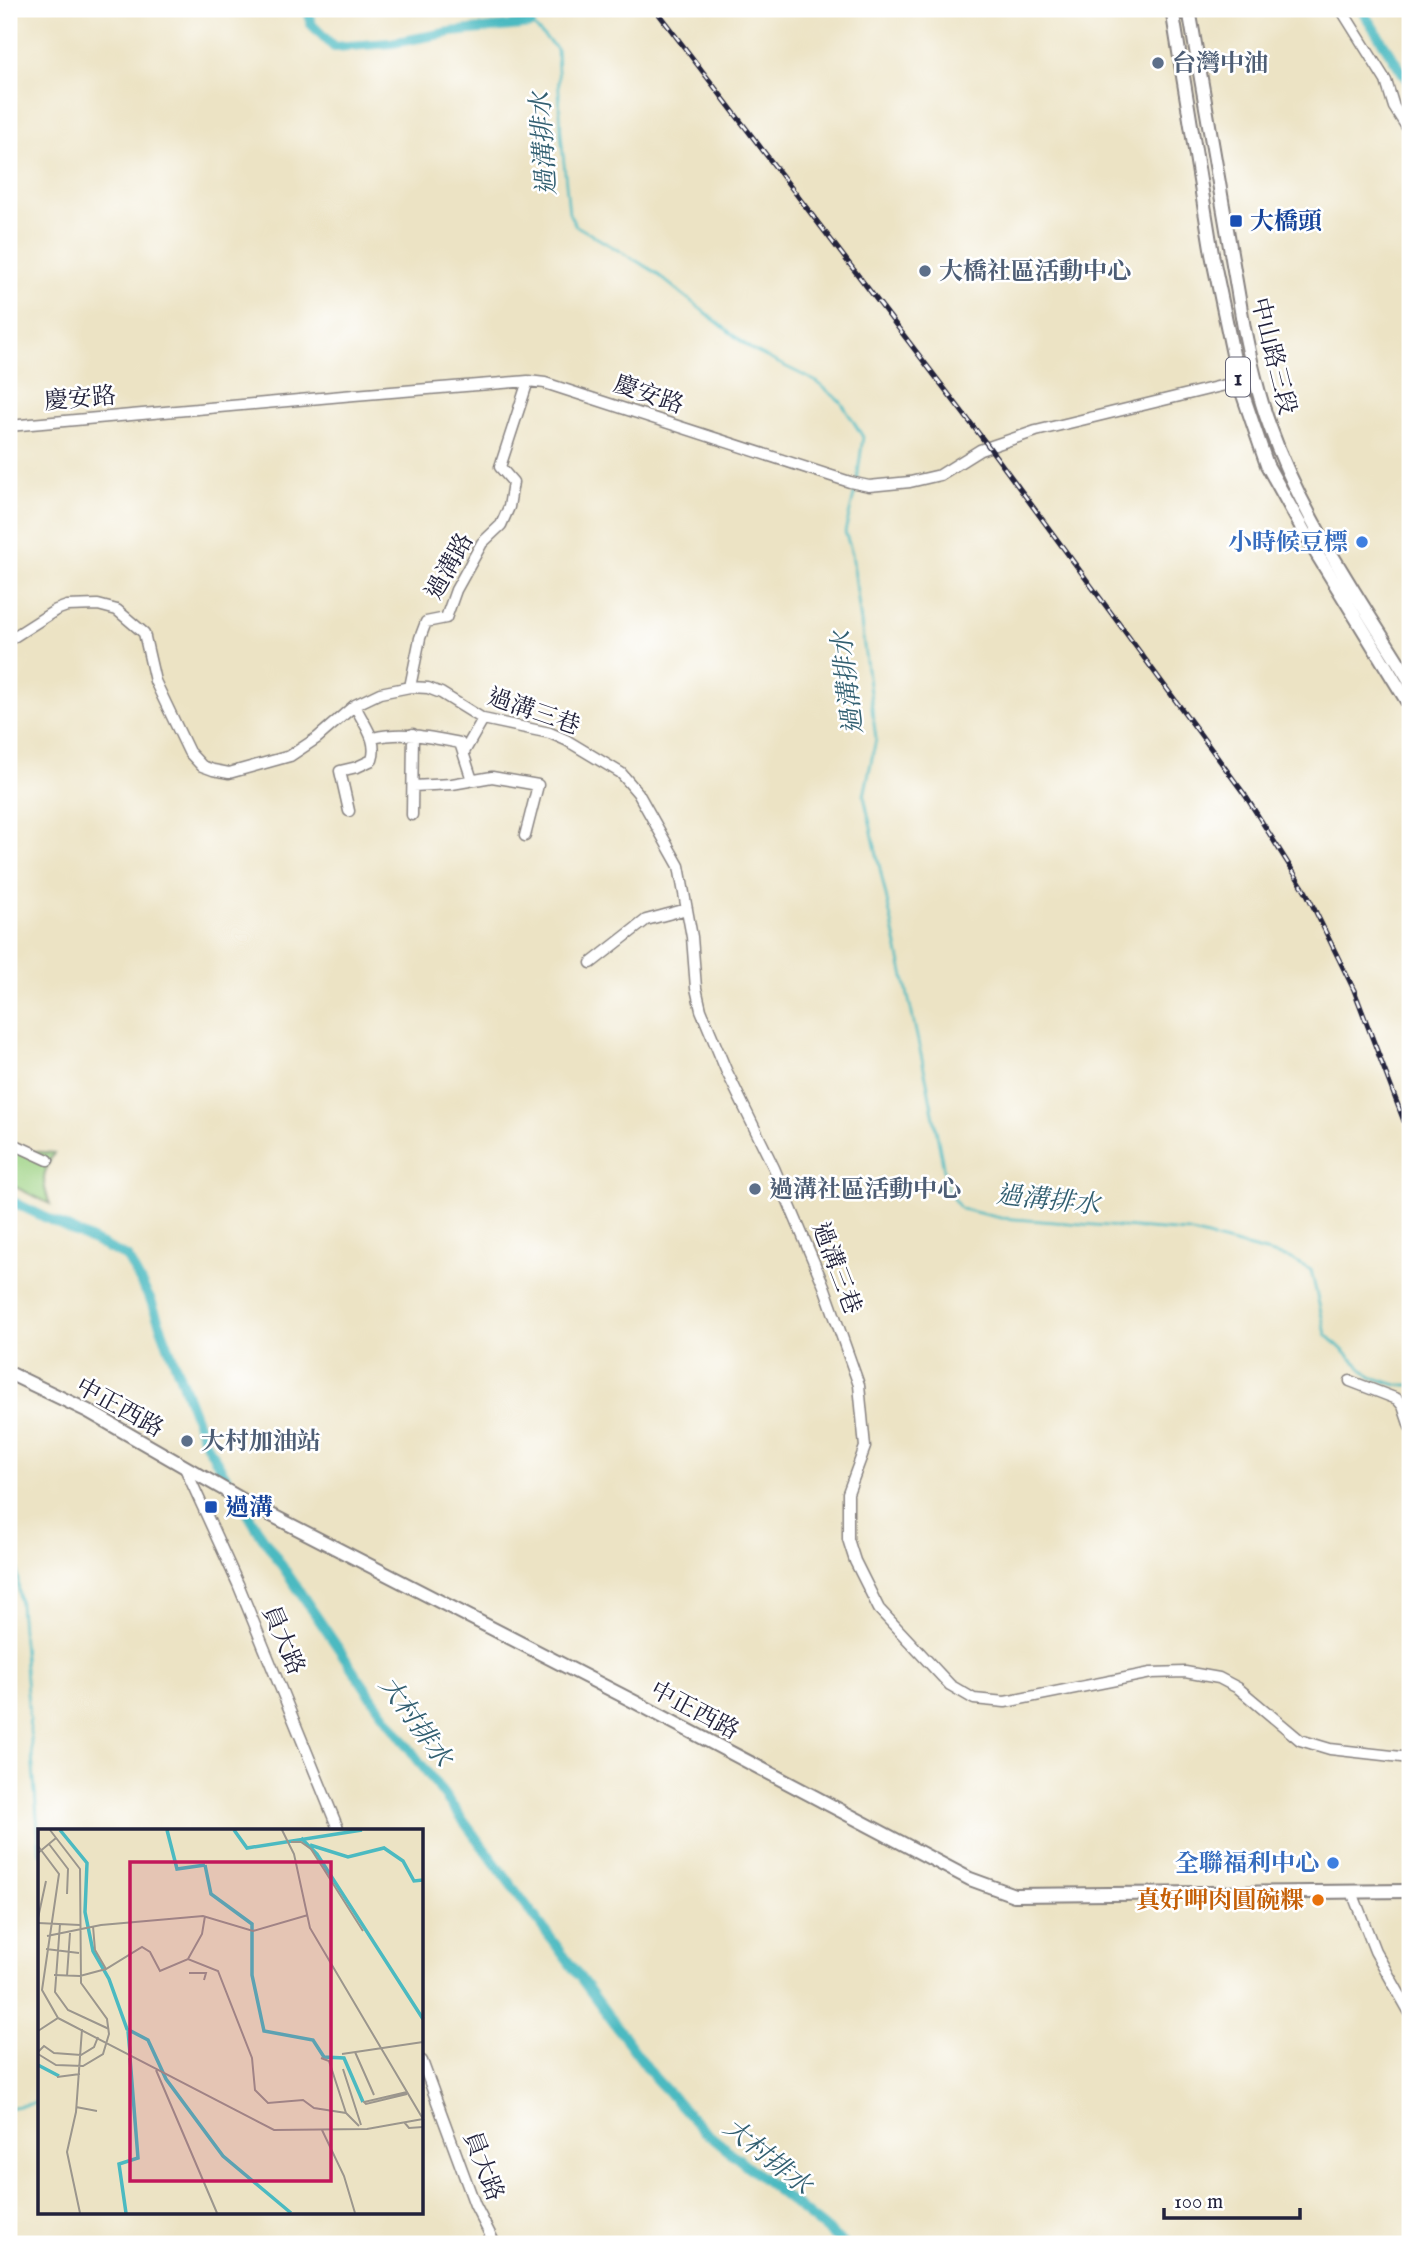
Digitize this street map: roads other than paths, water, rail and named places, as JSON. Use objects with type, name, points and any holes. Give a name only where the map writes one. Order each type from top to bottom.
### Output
[{"type":"main road","name":"中山路三段","points":[[1172,9],[1212,254],[1240,383],[1267,464],[1312,546],[1410,706]]},
{"type":"main road","name":"中山路三段","points":[[1189,9],[1229,249],[1254,378],[1270,429],[1302,499],[1335,559],[1410,681]]},
{"type":"main road","name":"中正西路","points":[[9,1373],[88,1411],[246,1502],[633,1701],[970,1879],[1014,1895],[1410,1891]]},
{"type":"street","points":[[1341,9],[1386,81],[1394,107],[1410,132]]},
{"type":"street","name":"慶安路","points":[[9,426],[528,381],[545,383],[869,486],[911,482],[940,475],[980,450],[1036,431],[1254,378]]},
{"type":"street","name":"過溝路","points":[[410,687],[426,622],[446,618],[456,590],[482,543],[501,525],[509,508],[513,482],[500,467],[528,381]]},
{"type":"street","name":"過溝三巷","points":[[9,640],[56,610],[67,606],[99,605],[117,610],[144,633],[155,681],[189,752],[202,766],[229,773],[290,756],[317,738],[355,705],[380,693],[410,687],[428,688],[441,693],[484,719],[550,733],[621,773],[638,793],[679,866],[692,937],[696,988],[701,1010],[726,1070],[774,1168],[819,1274],[859,1385],[865,1447],[848,1493],[848,1539],[855,1561],[879,1609],[950,1685],[974,1699],[1005,1702],[1151,1673],[1185,1672],[1219,1678],[1238,1688],[1300,1740],[1330,1749],[1410,1758]]},
{"type":"street","points":[[349,811],[340,771],[372,760],[375,751],[373,738],[355,705]]},
{"type":"street","points":[[464,752],[484,719]]},
{"type":"street","points":[[373,738],[389,734],[413,734],[460,743],[472,780]]},
{"type":"street","points":[[412,815],[413,734]]},
{"type":"street","points":[[413,786],[492,778],[538,785],[524,836]]},
{"type":"street","points":[[591,963],[646,920],[687,909]]},
{"type":"street","points":[[9,1142],[48,1160]]},
{"type":"street","points":[[1350,1381],[1396,1399],[1403,1406],[1410,1427]]},
{"type":"street","name":"員大路","points":[[185,1468],[238,1584],[338,1829]]},
{"type":"street","points":[[1352,1892],[1375,1951],[1410,2013]]},
{"type":"street","name":"員大路","points":[[424,2066],[475,2205],[495,2244]]},
{"type":"waterway","name":"過溝排水","points":[[308,9],[311,24],[334,47],[392,43],[451,32],[531,24]]},
{"type":"waterway","points":[[1361,9],[1410,84]]},
{"type":"waterway","name":"過溝排水","points":[[531,24],[557,49],[561,134],[569,213],[575,225],[652,270],[752,350],[817,382],[841,402],[863,437],[857,480]]},
{"type":"waterway","name":"過溝排水","points":[[856,487],[845,532],[852,553],[876,739],[864,796],[927,1082],[948,1192],[961,1209],[1001,1218],[1188,1232],[1289,1258],[1311,1270],[1326,1334],[1371,1377],[1397,1385],[1410,1385]]},
{"type":"waterway","name":"大村排水","points":[[9,1200],[127,1257],[151,1301],[204,1440],[257,1529],[377,1705],[655,2078],[704,2131],[844,2244]]},
{"type":"waterway","points":[[9,1468],[38,1829]]},
{"type":"waterway","points":[[9,2108],[38,2102]]},
{"type":"railway","points":[[655,9],[989,447],[1245,795],[1306,892],[1354,990],[1410,1137]]},
{"type":"place","name":"台灣中油","points":[[1158,63]]},
{"type":"place","name":"大橋頭","points":[[1236,221]]},
{"type":"place","name":"大橋社區活動中心","points":[[925,271]]},
{"type":"place","name":"小時候豆標","points":[[1362,542]]},
{"type":"place","name":"過溝社區活動中心","points":[[755,1189]]},
{"type":"place","name":"大村加油站","points":[[187,1441]]},
{"type":"place","name":"過溝","points":[[211,1507]]},
{"type":"place","name":"全聯福利中心","points":[[1333,1863]]},
{"type":"place","name":"真好呷肉圓碗粿","points":[[1318,1900]]}]
